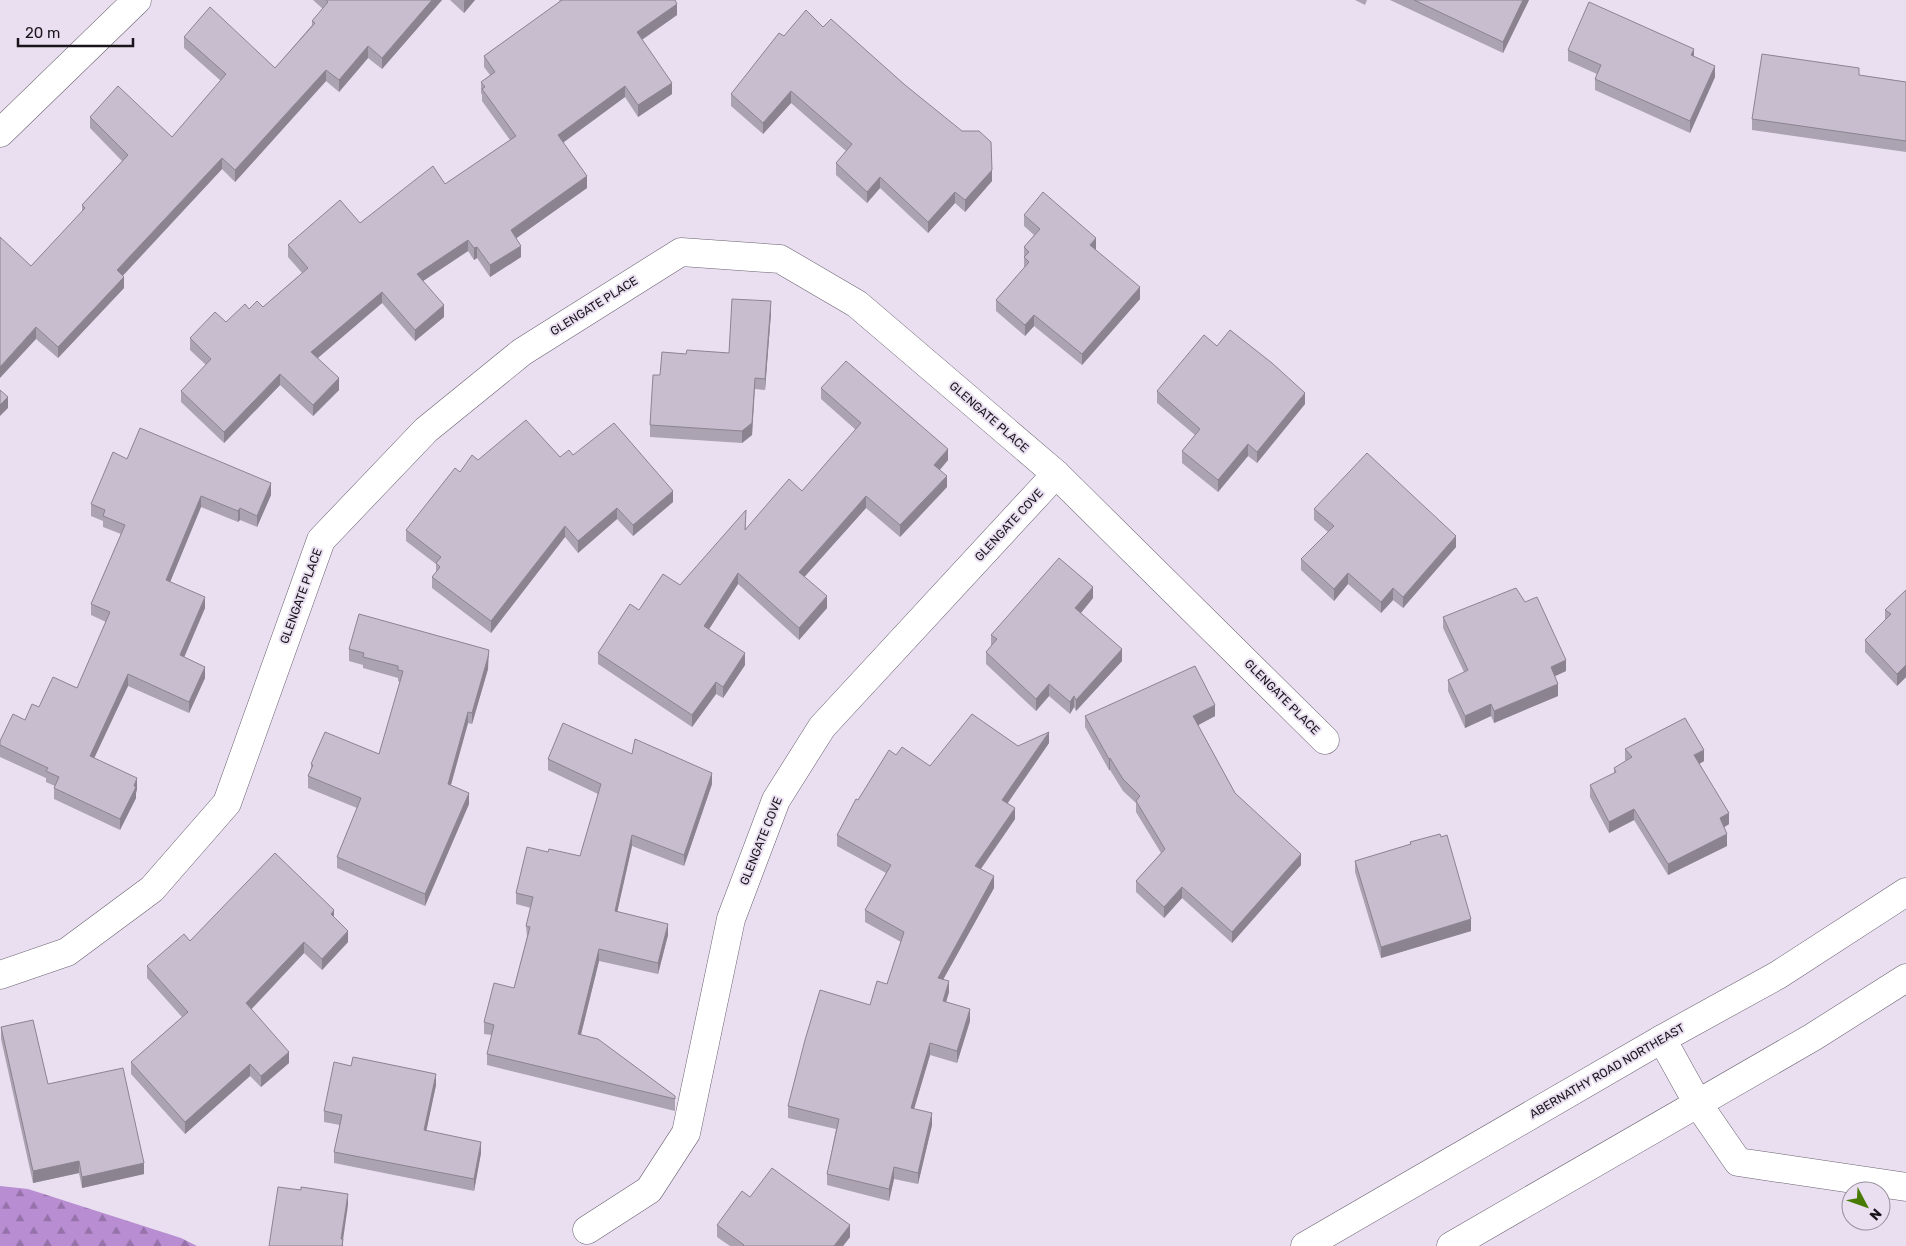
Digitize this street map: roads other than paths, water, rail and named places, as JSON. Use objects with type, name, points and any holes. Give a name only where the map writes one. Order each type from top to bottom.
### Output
[{"type":"street","points":[[0,133],[137,0]]},
{"type":"street","name":"GLENGATE PLACE","points":[[0,975],[67,952],[152,889],[227,803],[322,540],[426,430],[522,352],[681,252],[780,259],[857,304],[1056,474],[1325,740]]},
{"type":"street","name":"GLENGATE COVE","points":[[587,1230],[649,1190],[686,1133],[731,919],[776,800],[822,727],[1056,474]]},
{"type":"street","name":"ABERNATHY ROAD NORTHEAST","points":[[1305,1246],[1662,1039],[1778,975],[1906,892]]},
{"type":"street","points":[[1451,1246],[1813,1037],[1906,978]]},
{"type":"street","points":[[1662,1039],[1698,1104],[1738,1162],[1906,1187]]}]
